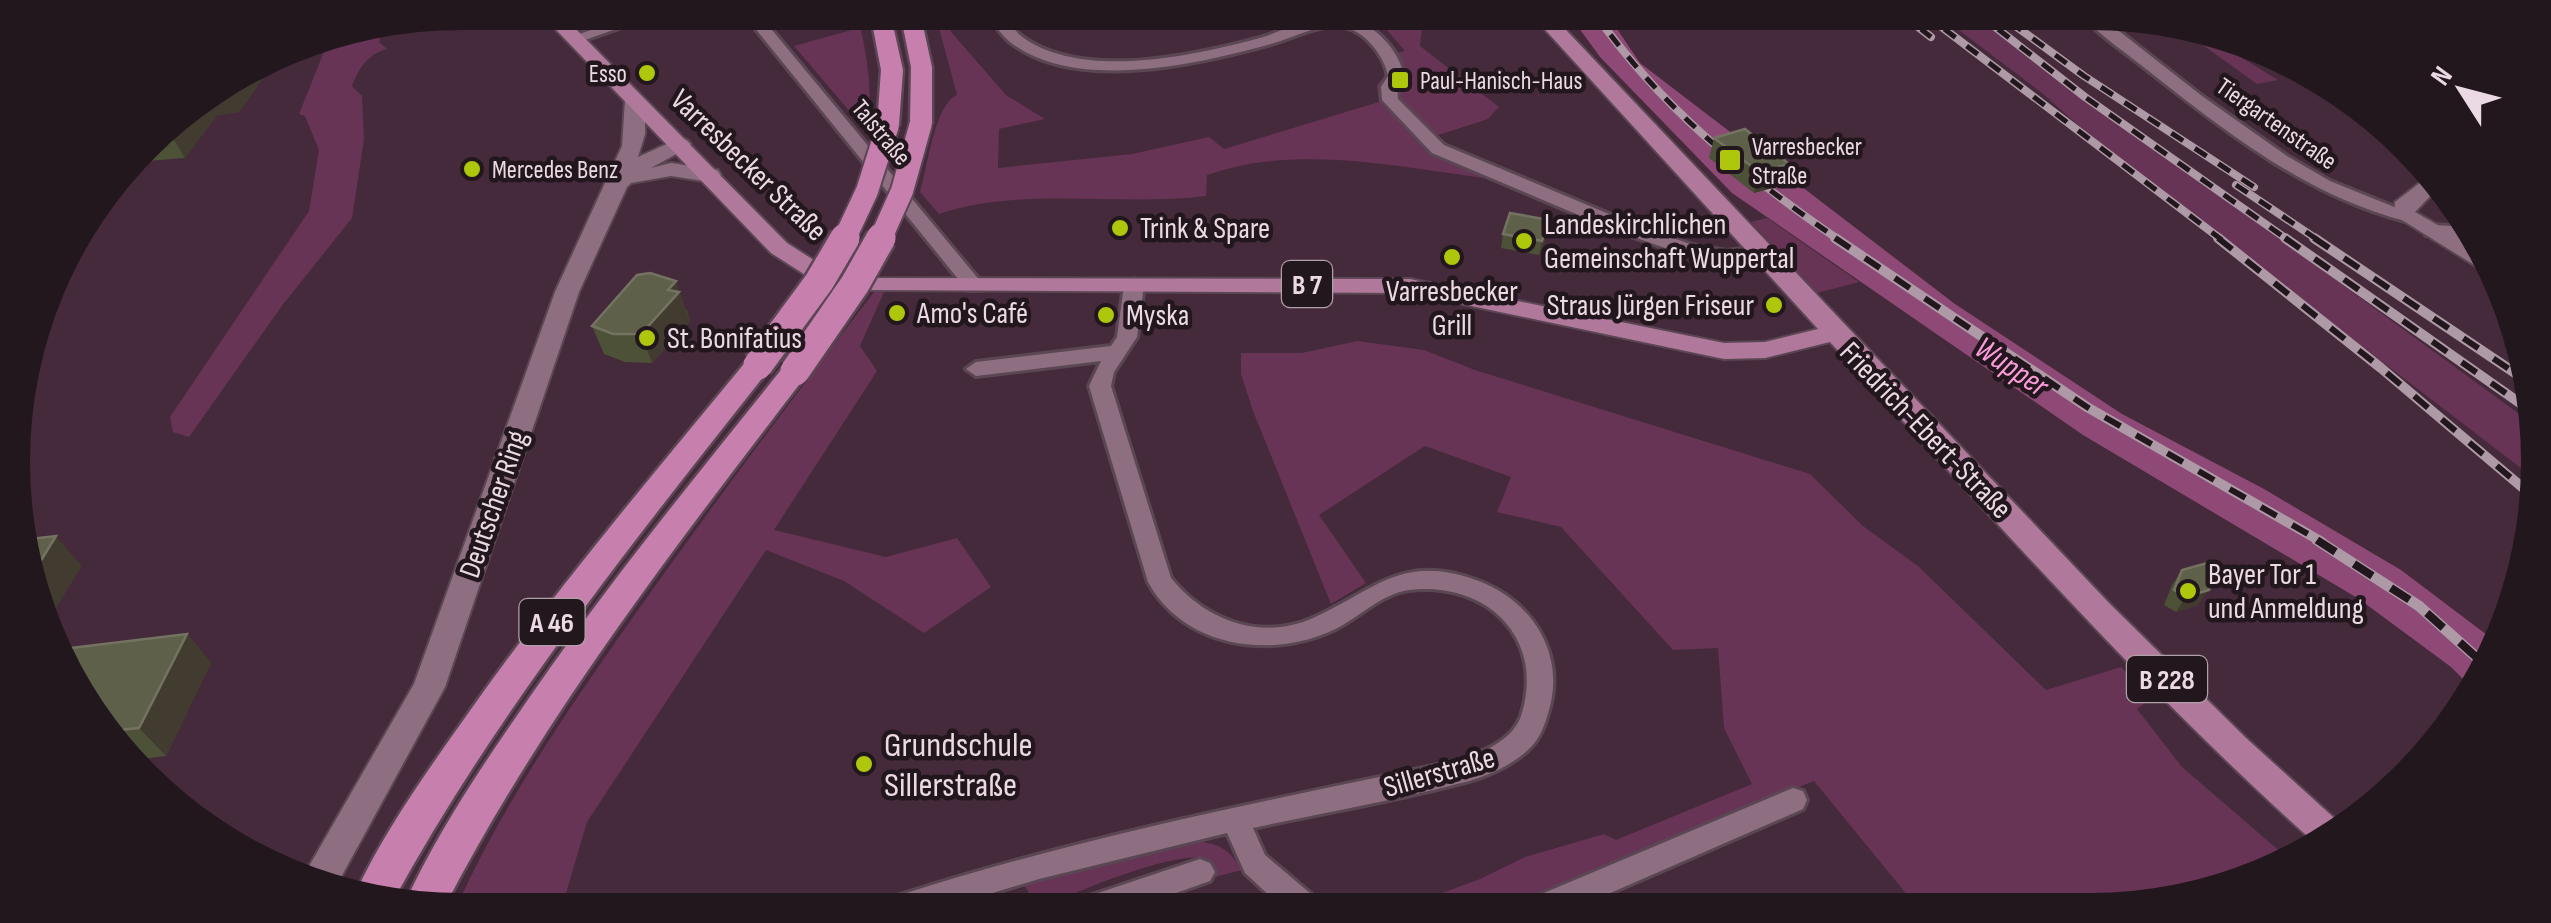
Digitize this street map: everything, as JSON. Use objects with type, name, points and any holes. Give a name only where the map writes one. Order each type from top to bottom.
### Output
[{"type":"highway","points":[[878,30],[882,55],[892,70]]},
{"type":"highway","name":"A 46","points":[[381,886],[444,779],[533,646],[758,365],[818,284],[854,223],[881,157],[888,126],[892,70],[884,30]]},
{"type":"highway","name":"A 46","points":[[432,892],[508,756],[579,652],[660,541],[795,371],[853,289],[889,226],[914,160],[921,123],[924,88],[916,30]]},
{"type":"main road","name":"Varresbecker Straße","points":[[565,30],[779,248],[814,271],[870,285],[1410,286],[1724,351],[1765,350],[1834,334]]},
{"type":"main road","name":"Friedrich-Ebert-Straße","points":[[1555,30],[1834,334],[2262,776],[2320,826]]},
{"type":"street","points":[[574,39],[602,30]]},
{"type":"street","name":"Talstraße","points":[[764,30],[974,286]]},
{"type":"street","points":[[1007,30],[1035,52],[1084,64],[1196,56],[1305,30]]},
{"type":"street","points":[[1361,30],[1396,66],[1389,86],[1390,100],[1438,148],[1621,226],[1689,250],[1726,257],[1760,253]]},
{"type":"street","name":"Tiergartenstraße","points":[[2110,31],[2235,126],[2316,181],[2363,204],[2405,215]]},
{"type":"street","points":[[635,100],[630,113],[635,136],[620,166],[617,185],[671,169],[710,175]]},
{"type":"street","name":"Deutscher Ring","points":[[325,871],[428,687],[567,292],[617,185],[630,170],[680,144]]},
{"type":"street","points":[[2424,189],[2403,206],[2405,215],[2466,251]]},
{"type":"street","points":[[2432,231],[2454,232]]},
{"type":"street","name":"Sillerstraße","points":[[947,893],[1096,849],[1464,771],[1506,753],[1528,731],[1539,705],[1542,673],[1528,630],[1501,603],[1479,590],[1445,581],[1408,581],[1383,588],[1321,625],[1290,635],[1236,634],[1206,625],[1173,602],[1160,582],[1100,386],[1104,372],[1127,337],[1134,285]]},
{"type":"street","points":[[976,369],[1118,352]]},
{"type":"street","points":[[1579,893],[1794,800]]},
{"type":"street","points":[[1236,821],[1254,864],[1288,893]]},
{"type":"street","points":[[1138,893],[1200,872]]},
{"type":"shaded area","points":[[861,30],[868,69],[869,126],[863,127],[794,46]]},
{"type":"shaded area","points":[[940,30],[950,30],[1006,95],[1045,119],[999,129],[998,168],[1132,154],[1209,137],[1224,149],[1379,102],[1377,85],[1384,77],[1385,56],[1405,51],[1387,30],[1422,30],[1420,46],[1499,107],[1488,119],[1420,141],[1438,154],[1501,180],[1353,161],[1279,160],[1207,175],[1206,196],[1003,201],[939,214],[920,192],[937,123],[949,101],[957,95]]},
{"type":"shaded area","points":[[1959,30],[1993,30],[2518,413],[2521,468],[2106,150],[2042,93]]},
{"type":"shaded area","points":[[380,38],[379,42],[387,49],[365,63],[352,86],[362,96],[364,139],[352,218],[281,307],[189,437],[173,432],[170,417],[309,211],[319,150],[305,116],[299,114],[323,53]]},
{"type":"shaded area","points":[[2204,46],[2243,59],[2278,80],[2257,84]]},
{"type":"shaded area","points":[[1767,218],[1859,282],[1817,293],[1751,222]]},
{"type":"shaded area","points":[[874,292],[884,292],[860,346],[877,371],[774,530],[886,557],[957,538],[991,587],[924,633],[844,581],[766,550],[587,822],[566,893],[463,893],[537,759],[722,494]]},
{"type":"shaded area","points":[[1357,341],[1424,350],[1475,370],[1810,474],[1863,526],[1918,566],[2046,690],[2121,667],[2151,698],[2137,709],[2182,767],[2278,850],[2228,870],[2146,889],[2090,893],[1906,893],[1814,781],[1536,893],[1442,893],[1525,857],[1604,834],[1616,840],[1752,784],[1724,728],[1718,648],[1673,650],[1561,527],[1497,512],[1511,477],[1425,446],[1319,515],[1366,583],[1331,604],[1241,374],[1241,353],[1302,353]]},
{"type":"shaded area","points":[[1192,841],[1222,848],[1242,870],[1215,877],[1201,859],[1175,860],[1076,893],[1029,893],[1020,879]]},
{"type":"water","name":"Wupper","points":[[1580,30],[1618,30],[1640,63],[1955,304],[2122,414],[2264,489],[2401,570],[2485,634],[2462,678],[2359,599],[2083,435],[1732,193],[1600,57]]},
{"type":"building","points":[[1745,129],[1789,164],[1759,172],[1714,138]]},
{"type":"building","points":[[1510,213],[1549,220],[1542,241],[1503,234]]},
{"type":"building","points":[[650,273],[676,281],[668,290],[679,292],[641,334],[613,334],[592,326],[637,275]]},
{"type":"building","points":[[56,536],[42,560],[38,546],[37,538]]},
{"type":"building","points":[[2207,563],[2219,570],[2209,590],[2186,597],[2174,590],[2182,570]]},
{"type":"building","points":[[187,634],[139,728],[124,730],[72,648]]},
{"type":"railway","points":[[1607,30],[1646,78],[1706,137],[1839,240]]},
{"type":"railway","points":[[1922,30],[1931,37]]},
{"type":"railway","points":[[1946,30],[2222,240]]},
{"type":"railway","points":[[1999,30],[2085,97],[2288,240]]},
{"type":"railway","points":[[2021,30],[2254,187]]},
{"type":"railway","points":[[2236,185],[2318,240]]},
{"type":"railway","points":[[1835,238],[2087,407],[2322,542]]},
{"type":"railway","points":[[2218,238],[2520,486]]},
{"type":"railway","points":[[2285,238],[2516,401]]},
{"type":"railway","points":[[2314,238],[2511,370]]},
{"type":"railway","points":[[2317,540],[2419,606],[2475,656]]},
{"type":"place","name":"Esso","points":[[647,73]]},
{"type":"place","name":"Paul-Hanisch-Haus","points":[[1400,80]]},
{"type":"place","name":"Varresbecker Straße","points":[[1730,160]]},
{"type":"place","name":"Mercedes Benz","points":[[472,169]]},
{"type":"place","name":"Trink & Spare","points":[[1120,228]]},
{"type":"place","name":"Landeskirchlichen Gemeinschaft Wuppertal","points":[[1524,241]]},
{"type":"place","name":"Varresbecker Grill","points":[[1452,257]]},
{"type":"place","name":"Straus Jürgen Friseur","points":[[1774,305]]},
{"type":"place","name":"Amo's Café","points":[[897,313]]},
{"type":"place","name":"Myska","points":[[1106,315]]},
{"type":"place","name":"St. Bonifatius","points":[[647,338]]},
{"type":"place","name":"Bayer Tor 1 und Anmeldung","points":[[2188,591]]},
{"type":"place","name":"Grundschule Sillerstraße","points":[[864,764]]}]
